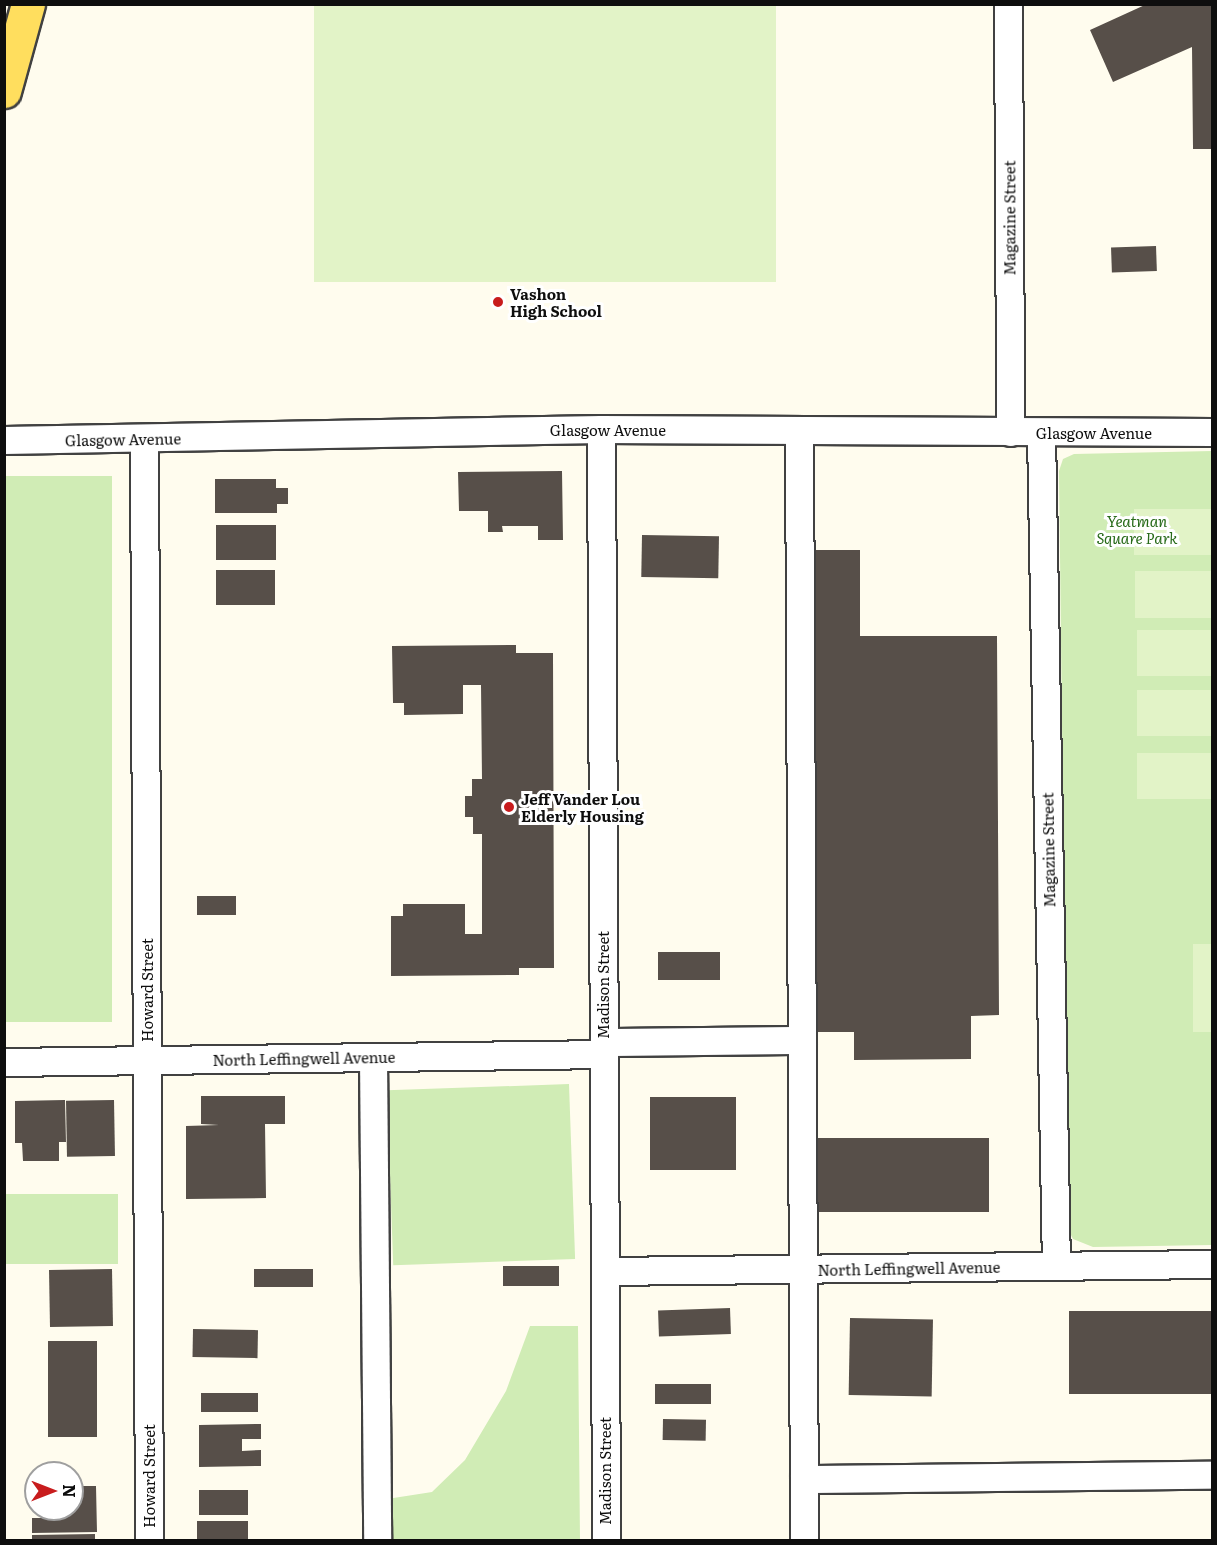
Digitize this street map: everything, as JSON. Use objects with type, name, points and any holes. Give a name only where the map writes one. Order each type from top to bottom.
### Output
[{"type":"main road","points":[[4,91],[28,4]]},
{"type":"street","name":"Magazine Street","points":[[1008,4],[1010,432]]},
{"type":"street","name":"Glasgow Avenue","points":[[4,440],[601,429],[1041,433],[1212,432]]},
{"type":"street","name":"Madison Street","points":[[601,429],[606,1540]]},
{"type":"street","points":[[799,430],[804,1540]]},
{"type":"street","name":"Magazine Street","points":[[1041,433],[1056,1266]]},
{"type":"street","name":"Howard Street","points":[[144,439],[149,1540]]},
{"type":"street","name":"North Leffingwell Avenue","points":[[4,1062],[373,1057],[802,1040]]},
{"type":"street","points":[[373,1057],[377,1540]]},
{"type":"street","name":"North Leffingwell Avenue","points":[[605,1271],[1212,1264]]},
{"type":"street","points":[[804,1479],[1212,1475]]},
{"type":"green space","points":[[314,5],[776,5],[776,282],[314,282]]},
{"type":"green space","name":"Yeatman Square Park","points":[[1212,451],[1212,1245],[1093,1247],[1073,1239],[1068,1229],[1059,471],[1063,459],[1074,454]]},
{"type":"green space","points":[[5,476],[112,476],[112,1022],[5,1022]]},
{"type":"green space","points":[[1134,509],[1212,509],[1212,555],[1134,555]]},
{"type":"green space","points":[[1135,571],[1212,571],[1212,618],[1135,618]]},
{"type":"green space","points":[[1137,630],[1212,630],[1212,676],[1137,676]]},
{"type":"green space","points":[[1137,690],[1212,690],[1212,736],[1137,736]]},
{"type":"green space","points":[[1137,753],[1212,753],[1212,799],[1137,799]]},
{"type":"green space","points":[[1193,944],[1212,944],[1212,1032],[1193,1032]]},
{"type":"green space","points":[[569,1084],[575,1259],[393,1265],[387,1090]]},
{"type":"green space","points":[[5,1194],[118,1194],[118,1264],[5,1264]]},
{"type":"green space","points":[[530,1326],[578,1326],[580,1540],[386,1540],[387,1499],[432,1492],[465,1460],[506,1391]]},
{"type":"building","points":[[1147,4],[1212,4],[1212,149],[1193,149],[1192,47],[1113,82],[1090,30]]},
{"type":"building","points":[[1156,246],[1157,271],[1112,273],[1111,248]]},
{"type":"building","points":[[562,471],[563,540],[538,540],[538,526],[502,526],[503,532],[488,532],[488,511],[459,511],[458,472]]},
{"type":"building","points":[[215,479],[276,479],[276,488],[288,488],[288,504],[277,504],[277,513],[215,513]]},
{"type":"building","points":[[216,525],[276,525],[276,560],[216,560]]},
{"type":"building","points":[[642,535],[719,536],[718,578],[641,577]]},
{"type":"building","points":[[809,550],[860,550],[860,636],[997,636],[999,1015],[971,1016],[971,1059],[854,1060],[854,1032],[812,1032]]},
{"type":"building","points":[[216,570],[275,570],[275,605],[216,605]]},
{"type":"building","name":"Jeff Vander Lou Elderly Housing","points":[[516,645],[516,653],[553,653],[554,968],[519,968],[519,975],[391,976],[391,916],[403,916],[403,904],[465,904],[465,934],[482,934],[482,834],[473,834],[473,817],[465,817],[465,796],[472,796],[472,779],[482,779],[481,685],[463,685],[463,714],[404,715],[404,703],[393,703],[392,646]]},
{"type":"building","points":[[197,896],[236,896],[236,915],[197,915]]},
{"type":"building","points":[[658,952],[720,952],[720,980],[658,980]]},
{"type":"building","points":[[201,1096],[285,1096],[285,1124],[265,1124],[266,1198],[186,1199],[186,1126],[219,1125],[201,1124]]},
{"type":"building","points":[[650,1097],[736,1097],[736,1170],[650,1170]]},
{"type":"building","points":[[65,1100],[66,1142],[59,1142],[59,1161],[23,1161],[22,1143],[15,1143],[15,1101]]},
{"type":"building","points":[[114,1100],[115,1156],[67,1157],[66,1101]]},
{"type":"building","points":[[815,1138],[989,1138],[989,1212],[815,1212]]},
{"type":"building","points":[[503,1266],[559,1266],[559,1286],[503,1286]]},
{"type":"building","points":[[112,1269],[113,1326],[50,1327],[49,1270]]},
{"type":"building","points":[[254,1269],[313,1269],[313,1287],[254,1287]]},
{"type":"building","points":[[730,1308],[731,1334],[659,1336],[658,1311]]},
{"type":"building","points":[[1069,1311],[1212,1311],[1212,1394],[1069,1394]]},
{"type":"building","points":[[850,1318],[933,1319],[932,1396],[849,1395]]},
{"type":"building","points":[[193,1329],[258,1330],[258,1358],[193,1357]]},
{"type":"building","points":[[48,1341],[97,1341],[97,1437],[48,1437]]},
{"type":"building","points":[[655,1384],[711,1384],[711,1404],[655,1404]]},
{"type":"building","points":[[201,1393],[258,1393],[258,1412],[201,1412]]},
{"type":"building","points":[[663,1419],[706,1420],[706,1441],[663,1440]]},
{"type":"building","points":[[261,1424],[261,1439],[242,1439],[242,1451],[261,1450],[261,1466],[199,1467],[199,1425]]},
{"type":"building","points":[[84,1486],[96,1486],[97,1532],[32,1533],[32,1521],[84,1521]]},
{"type":"building","points":[[199,1490],[248,1490],[248,1515],[199,1515]]},
{"type":"building","points":[[197,1521],[248,1521],[248,1540],[197,1540]]},
{"type":"building","points":[[95,1534],[95,1540],[32,1540],[32,1535]]},
{"type":"place","name":"Vashon High School","points":[[498,302]]},
{"type":"place","name":"Jeff Vander Lou Elderly Housing","points":[[509,807]]}]
